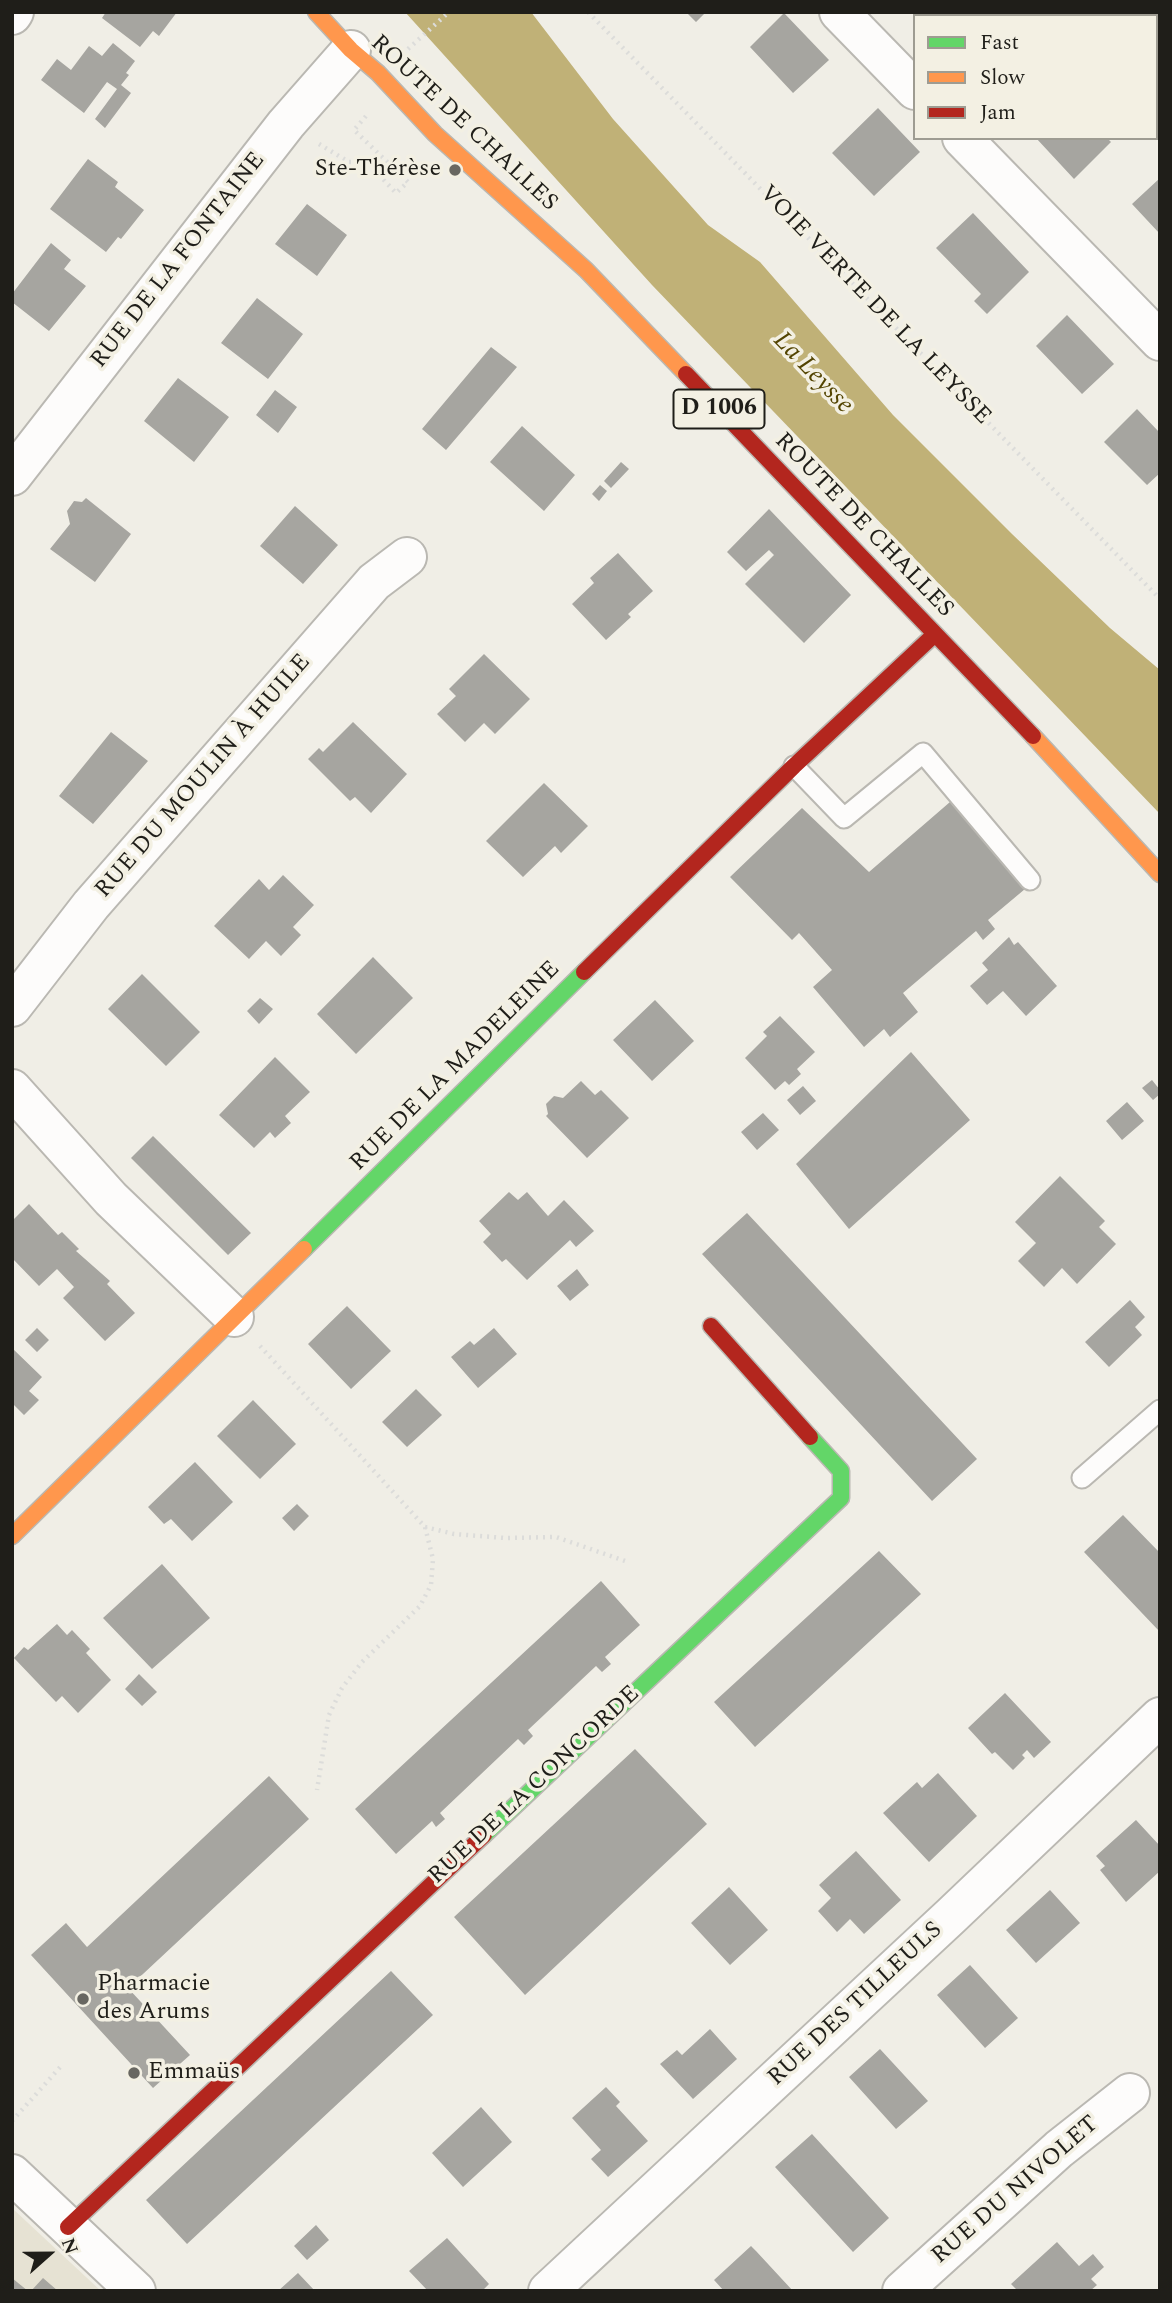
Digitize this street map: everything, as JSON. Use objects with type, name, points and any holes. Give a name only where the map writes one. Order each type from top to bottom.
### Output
[{"type":"street","name":"ROUTE DE CHALLES","points":[[316,12],[435,134],[586,270],[1076,781],[1160,874]]},
{"type":"street","points":[[839,12],[913,88]]},
{"type":"street","name":"RUE DE LA FONTAINE","points":[[12,476],[286,124],[351,50]]},
{"type":"street","points":[[964,140],[1160,341]]},
{"type":"street","name":"RUE DU MOULIN À HUILE","points":[[12,1007],[92,905],[374,582],[407,557]]},
{"type":"street","name":"RUE DE LA MADELEINE","points":[[12,1536],[794,766],[935,634]]},
{"type":"street","points":[[12,1090],[111,1199],[234,1317]]},
{"type":"street","name":"RUE DE LA CONCORDE","points":[[68,2227],[841,1497],[841,1471],[711,1326]]},
{"type":"street","name":"RUE DES TILLEULS","points":[[548,2291],[951,1916],[1160,1717]]},
{"type":"street","name":"RUE DU NIVOLET","points":[[902,2291],[1059,2150],[1130,2093]]},
{"type":"street","points":[[12,2174],[136,2291]]},
{"type":"lane","points":[[794,766],[844,818],[923,753],[1030,880]]},
{"type":"lane","points":[[1082,1478],[1160,1410]]},
{"type":"path","points":[[286,124],[349,162],[367,162],[396,193],[408,182],[355,130],[390,87],[415,63],[411,48],[449,12]]},
{"type":"path","name":"VOIE VERTE DE LA LEYSSE","points":[[588,12],[1160,599]]},
{"type":"path","points":[[234,1317],[425,1527],[433,1559],[431,1585],[420,1606],[362,1662],[342,1688],[329,1715],[317,1790]]},
{"type":"path","points":[[425,1527],[454,1534],[505,1538],[556,1537],[625,1561]]},
{"type":"path","points":[[12,2121],[63,2064]]},
{"type":"shaded area","points":[[12,2208],[101,2291],[12,2291]]},
{"type":"water","name":"La Leysse","points":[[405,12],[531,12],[613,119],[708,225],[760,262],[893,415],[1110,628],[1160,670],[1160,814],[652,285]]},
{"type":"building","points":[[106,12],[177,12],[159,36],[153,31],[140,47],[102,18]]},
{"type":"building","points":[[686,12],[706,12],[696,22]]},
{"type":"building","points":[[989,12],[990,14],[947,14]]},
{"type":"building","points":[[784,13],[829,60],[793,93],[750,47]]},
{"type":"building","points":[[1160,13],[1160,91],[1158,90]]},
{"type":"building","points":[[113,43],[135,61],[121,85],[131,93],[105,128],[95,119],[117,89],[107,82],[84,113],[41,80],[57,59],[71,70],[89,46],[102,56]]},
{"type":"building","points":[[878,108],[920,152],[874,196],[832,153]]},
{"type":"building","points":[[1038,140],[1111,142],[1074,179]]},
{"type":"building","points":[[88,159],[118,182],[115,187],[144,210],[121,239],[118,237],[106,252],[50,209]]},
{"type":"building","points":[[1160,178],[1160,234],[1132,204]]},
{"type":"building","points":[[307,204],[347,235],[317,276],[275,244]]},
{"type":"building","points":[[973,213],[1029,272],[987,314],[974,301],[981,294],[936,248]]},
{"type":"building","points":[[51,243],[71,260],[64,269],[86,286],[49,331],[12,302],[12,294]]},
{"type":"building","points":[[257,298],[303,334],[268,379],[221,343]]},
{"type":"building","points":[[1067,315],[1114,364],[1082,394],[1036,346]]},
{"type":"building","points":[[491,347],[517,367],[446,450],[422,429]]},
{"type":"building","points":[[178,378],[229,417],[194,462],[144,421]]},
{"type":"building","points":[[275,390],[297,407],[278,433],[256,415]]},
{"type":"building","points":[[1137,409],[1160,433],[1160,473],[1147,485],[1104,442]]},
{"type":"building","points":[[522,426],[575,475],[544,511],[490,462]]},
{"type":"building","points":[[621,462],[629,469],[611,488],[604,481]]},
{"type":"building","points":[[600,485],[607,491],[599,501],[592,494]]},
{"type":"building","points":[[86,498],[131,534],[95,582],[50,549],[70,524],[67,511],[74,501],[82,502]]},
{"type":"building","points":[[295,506],[338,545],[303,584],[260,546]]},
{"type":"building","points":[[769,509],[851,595],[804,643],[745,584],[774,555],[769,550],[746,571],[727,552]]},
{"type":"building","points":[[618,553],[653,591],[628,614],[631,617],[606,640],[572,604],[594,583],[590,578]]},
{"type":"building","points":[[484,654],[530,699],[495,734],[484,723],[465,742],[437,714],[456,696],[449,689]]},
{"type":"building","points":[[353,722],[407,774],[371,813],[355,797],[350,801],[308,759],[319,748],[323,752]]},
{"type":"building","points":[[111,732],[148,761],[93,824],[59,796]]},
{"type":"building","points":[[544,783],[588,826],[561,853],[555,846],[523,877],[486,841]]},
{"type":"building","points":[[950,802],[1025,889],[988,920],[995,929],[983,940],[976,931],[903,993],[918,1012],[890,1037],[884,1029],[864,1047],[813,987],[832,970],[799,933],[792,940],[730,877],[802,808],[869,872]]},
{"type":"building","points":[[283,875],[314,905],[293,927],[301,935],[281,956],[266,941],[249,959],[214,926],[259,879],[269,890]]},
{"type":"building","points":[[1009,937],[1014,945],[1018,942],[1057,986],[1026,1016],[1003,991],[987,1005],[970,986],[988,970],[982,963]]},
{"type":"building","points":[[373,957],[413,998],[356,1054],[317,1014]]},
{"type":"building","points":[[142,974],[200,1032],[166,1066],[108,1009]]},
{"type":"building","points":[[260,998],[273,1009],[259,1024],[247,1011]]},
{"type":"building","points":[[655,1000],[694,1041],[652,1081],[613,1040]]},
{"type":"building","points":[[780,1016],[815,1052],[797,1069],[801,1074],[789,1085],[785,1081],[775,1090],[745,1058],[767,1036],[763,1032]]},
{"type":"building","points":[[911,1052],[970,1120],[849,1229],[796,1164]]},
{"type":"building","points":[[275,1057],[310,1092],[285,1116],[291,1123],[275,1138],[270,1132],[254,1148],[219,1115]]},
{"type":"building","points":[[1152,1080],[1160,1090],[1160,1094],[1153,1100],[1142,1088]]},
{"type":"building","points":[[581,1081],[595,1095],[601,1090],[629,1118],[587,1158],[546,1116],[546,1104],[554,1096],[563,1098]]},
{"type":"building","points":[[803,1086],[816,1101],[800,1115],[787,1100]]},
{"type":"building","points":[[1127,1102],[1144,1121],[1122,1140],[1106,1121]]},
{"type":"building","points":[[763,1113],[779,1130],[757,1150],[741,1132]]},
{"type":"building","points":[[153,1136],[251,1233],[228,1255],[131,1158]]},
{"type":"building","points":[[1060,1176],[1105,1221],[1099,1227],[1116,1244],[1077,1284],[1062,1268],[1044,1287],[1018,1261],[1036,1243],[1015,1222]]},
{"type":"building","points":[[509,1192],[518,1200],[527,1192],[548,1216],[564,1200],[594,1231],[576,1247],[570,1240],[527,1280],[506,1259],[502,1262],[483,1242],[491,1234],[479,1221]]},
{"type":"building","points":[[29,1204],[58,1235],[62,1232],[79,1249],[76,1251],[110,1281],[107,1284],[135,1313],[105,1341],[63,1298],[74,1287],[57,1269],[39,1286],[12,1258],[12,1221]]},
{"type":"building","points":[[747,1213],[977,1459],[932,1501],[702,1254]]},
{"type":"building","points":[[577,1269],[589,1285],[570,1301],[557,1286]]},
{"type":"building","points":[[1130,1300],[1145,1317],[1135,1327],[1142,1335],[1109,1367],[1085,1342]]},
{"type":"building","points":[[347,1306],[391,1351],[351,1389],[308,1344]]},
{"type":"building","points":[[37,1328],[49,1340],[37,1352],[25,1340]]},
{"type":"building","points":[[494,1328],[517,1354],[478,1388],[451,1357],[470,1341],[474,1345]]},
{"type":"building","points":[[12,1348],[42,1377],[29,1391],[39,1400],[24,1415],[12,1403]]},
{"type":"building","points":[[416,1389],[442,1415],[407,1447],[382,1422]]},
{"type":"building","points":[[253,1400],[296,1444],[260,1479],[217,1436]]},
{"type":"building","points":[[195,1462],[233,1502],[192,1541],[171,1519],[164,1524],[148,1507]]},
{"type":"building","points":[[297,1504],[309,1516],[294,1531],[282,1518]]},
{"type":"building","points":[[1123,1515],[1160,1553],[1160,1632],[1084,1552]]},
{"type":"building","points":[[879,1551],[921,1594],[755,1747],[714,1702]]},
{"type":"building","points":[[162,1564],[210,1618],[152,1669],[103,1618]]},
{"type":"building","points":[[601,1581],[640,1625],[605,1657],[611,1664],[602,1672],[596,1666],[528,1730],[533,1736],[524,1745],[518,1739],[440,1813],[445,1819],[436,1827],[432,1821],[396,1854],[355,1809]]},
{"type":"building","points":[[57,1624],[67,1635],[72,1630],[90,1649],[86,1653],[111,1680],[78,1713],[62,1696],[56,1702],[14,1658],[24,1647],[28,1650]]},
{"type":"building","points":[[139,1674],[157,1692],[142,1706],[125,1689]]},
{"type":"building","points":[[1005,1693],[1051,1742],[1034,1758],[1027,1750],[1022,1755],[1025,1758],[1013,1770],[995,1752],[992,1754],[968,1728]]},
{"type":"building","points":[[635,1749],[707,1824],[525,1995],[454,1917]]},
{"type":"building","points":[[938,1773],[977,1816],[929,1862],[883,1813],[917,1782],[922,1788]]},
{"type":"building","points":[[269,1776],[309,1819],[128,1988],[190,2055],[153,2088],[31,1955],[66,1923],[87,1947]]},
{"type":"building","points":[[1136,1820],[1160,1846],[1160,1871],[1126,1902],[1100,1870],[1105,1866],[1096,1856]]},
{"type":"building","points":[[856,1851],[901,1900],[864,1934],[850,1919],[837,1932],[818,1911],[831,1898],[819,1885]]},
{"type":"building","points":[[729,1887],[768,1930],[730,1965],[691,1923]]},
{"type":"building","points":[[1050,1890],[1080,1923],[1036,1963],[1006,1930]]},
{"type":"building","points":[[970,1965],[1018,2018],[985,2048],[937,1995]]},
{"type":"building","points":[[391,1971],[433,2015],[187,2244],[146,2200]]},
{"type":"building","points":[[710,2029],[737,2059],[693,2099],[660,2064],[677,2050],[682,2055]]},
{"type":"building","points":[[880,2049],[928,2101],[896,2129],[849,2077]]},
{"type":"building","points":[[606,2087],[620,2102],[616,2106],[648,2141],[608,2177],[591,2159],[601,2150],[572,2118]]},
{"type":"building","points":[[481,2107],[512,2142],[463,2187],[432,2153]]},
{"type":"building","points":[[812,2134],[889,2218],[853,2252],[775,2167]]},
{"type":"building","points":[[316,2225],[329,2240],[307,2260],[294,2246]]},
{"type":"building","points":[[447,2238],[489,2284],[482,2291],[428,2291],[409,2271]]},
{"type":"building","points":[[1057,2242],[1079,2266],[1093,2254],[1104,2267],[1091,2279],[1097,2285],[1090,2291],[1018,2291],[1011,2284]]},
{"type":"building","points":[[751,2246],[793,2291],[724,2291],[714,2280]]},
{"type":"building","points":[[298,2273],[315,2291],[278,2291]]},
{"type":"building","points":[[12,2278],[28,2291],[12,2291]]},
{"type":"building","points":[[43,2278],[58,2291],[31,2291]]},
{"type":"traffic: fast","points":[[304,1249],[584,972]]},
{"type":"traffic: fast","points":[[484,1835],[841,1498],[841,1471],[810,1437]]},
{"type":"traffic: slow","points":[[316,12],[435,134],[586,270],[686,374]]},
{"type":"traffic: slow","points":[[1033,736],[1160,874]]},
{"type":"traffic: slow","points":[[12,1536],[304,1249]]},
{"type":"traffic: jam","points":[[686,374],[1033,736]]},
{"type":"traffic: jam","points":[[584,972],[794,766],[935,634]]},
{"type":"traffic: jam","points":[[711,1326],[810,1437]]},
{"type":"traffic: jam","points":[[68,2227],[484,1835]]},
{"type":"place","name":"Ste-Thérèse","points":[[455,170]]},
{"type":"place","name":"Pharmacie des Arums","points":[[83,1999]]},
{"type":"place","name":"Emmaüs","points":[[134,2073]]}]
